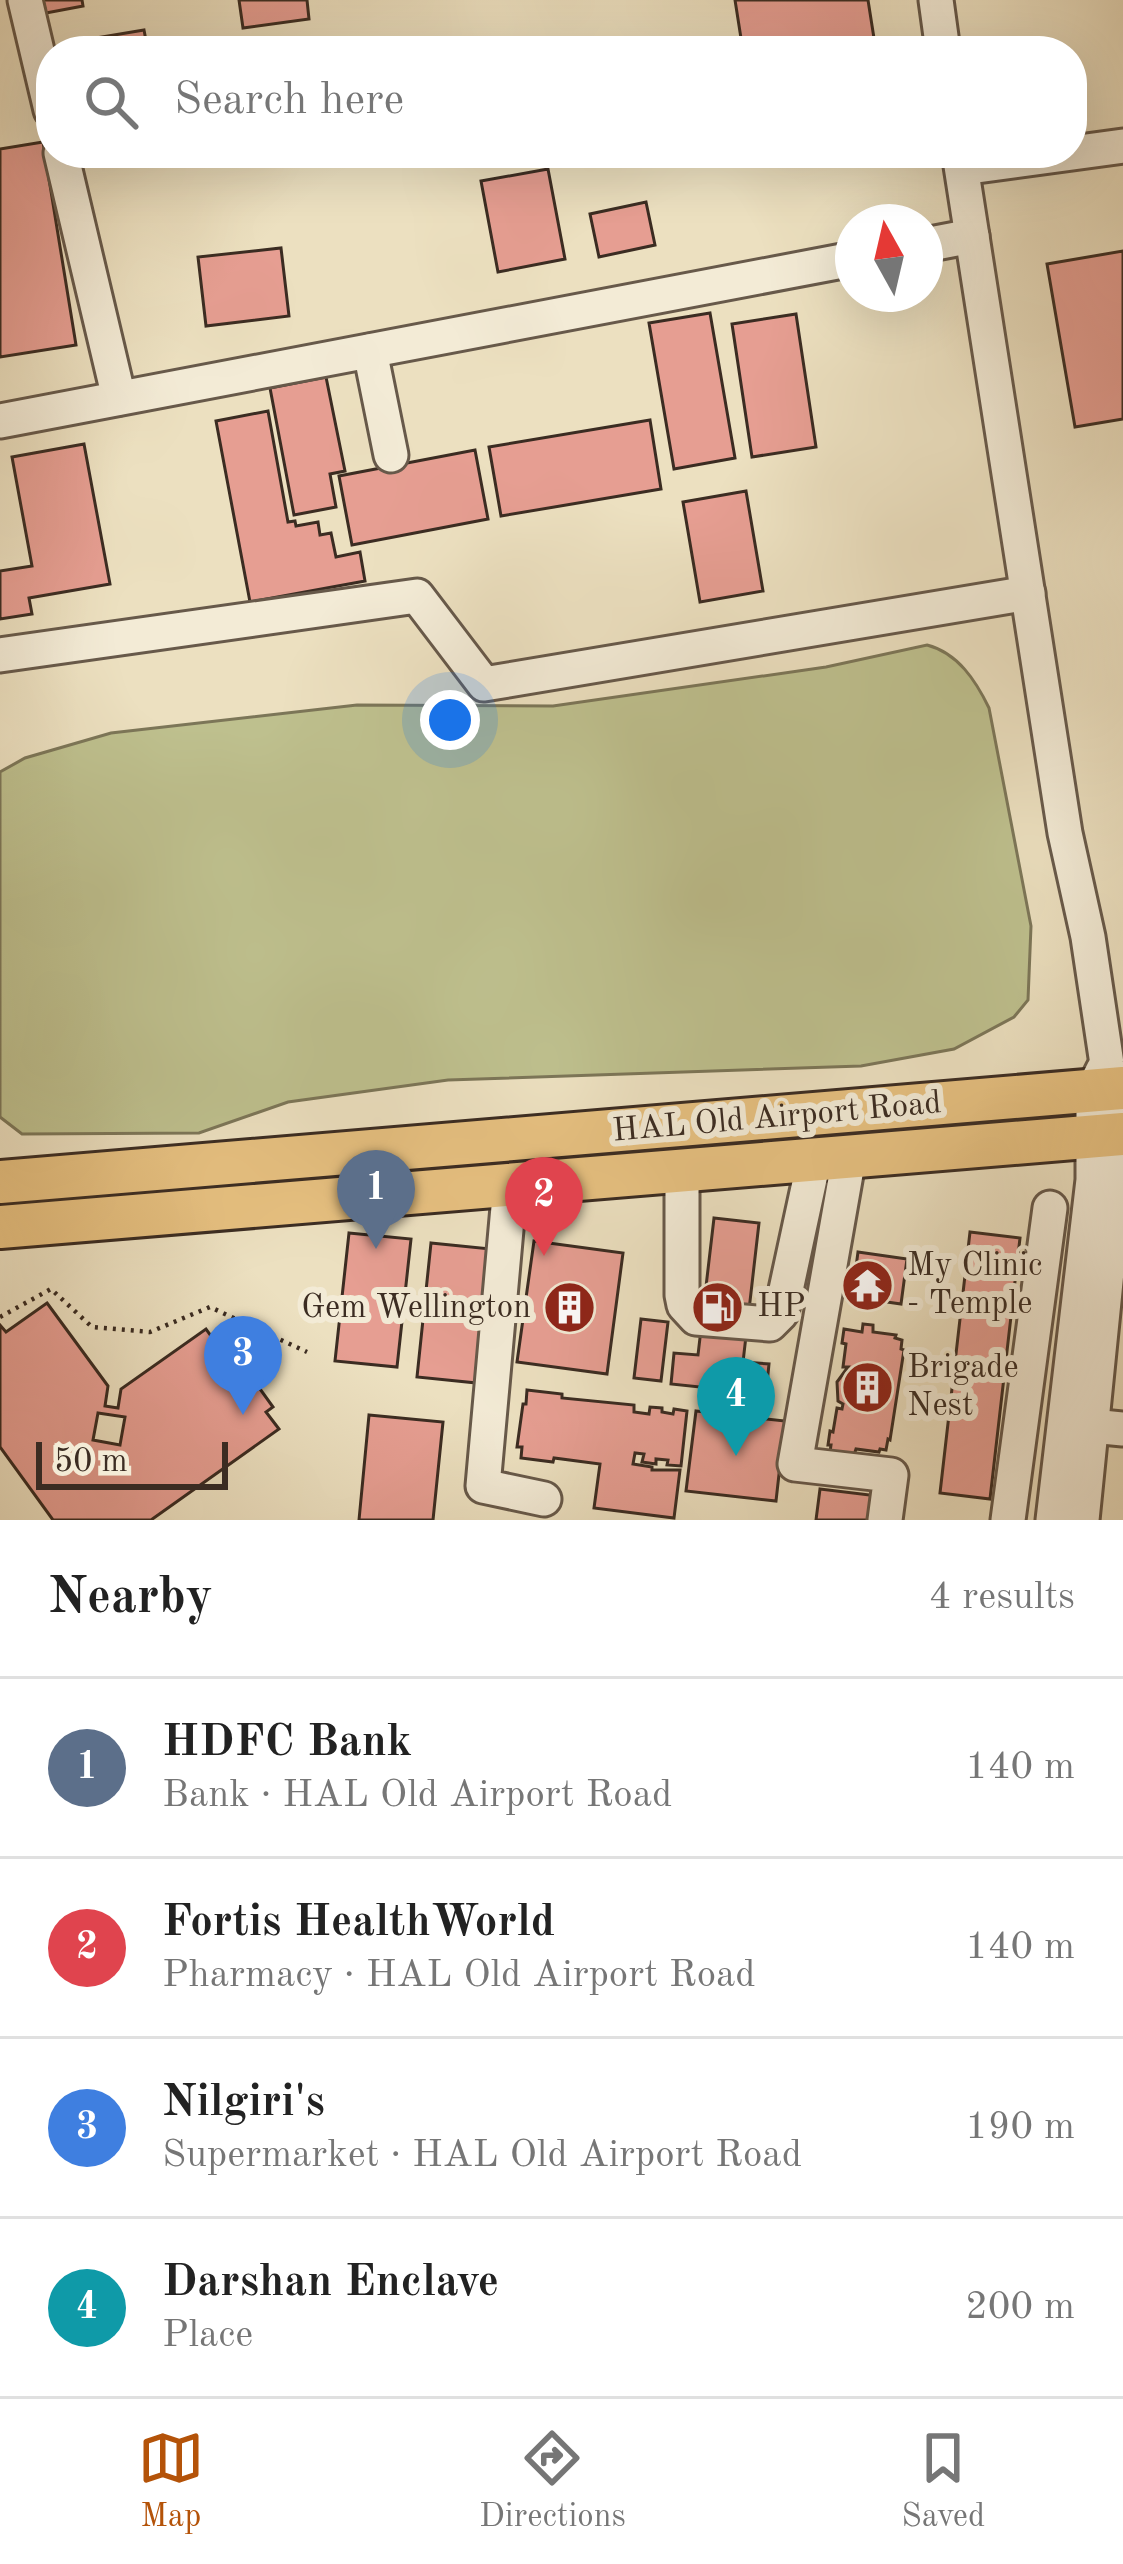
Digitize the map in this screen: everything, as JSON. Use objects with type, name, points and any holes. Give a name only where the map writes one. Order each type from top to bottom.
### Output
[{"type":"main road","name":"HAL Old Airport Road","points":[[0,1182],[1110,1083]]},
{"type":"main road","name":"HAL Old Airport Road","points":[[0,1227],[1112,1135]]},
{"type":"street","points":[[25,0],[36,47]]},
{"type":"street","points":[[935,0],[941,36]]},
{"type":"street","points":[[1087,149],[1123,146]]},
{"type":"street","points":[[65,168],[119,398]]},
{"type":"street","points":[[962,168],[1065,833],[1088,937],[1119,1182],[1107,1428],[1082,1520]]},
{"type":"street","points":[[943,242],[972,236]]},
{"type":"street","points":[[0,421],[835,262]]},
{"type":"street","points":[[370,351],[392,455]]},
{"type":"street","points":[[0,656],[417,596],[484,685],[1028,593]]},
{"type":"street","points":[[1053,1520],[1093,1180],[1112,1135]]},
{"type":"street","points":[[682,1171],[684,1305],[696,1318],[770,1324],[781,1313],[832,1159]]},
{"type":"street","points":[[832,1159],[795,1464],[891,1475],[885,1520]]},
{"type":"street","points":[[510,1185],[483,1486],[544,1498]]},
{"type":"street","points":[[1008,1520],[1050,1208]]},
{"type":"path","points":[[0,1317],[51,1289],[92,1327],[149,1332],[210,1307],[308,1352]]},
{"type":"green space","points":[[927,645],[948,654],[965,669],[989,708],[1031,926],[1028,1000],[1014,1017],[954,1049],[861,1066],[448,1080],[288,1102],[199,1133],[22,1134],[0,1117],[0,772],[25,758],[111,733],[357,705],[553,706],[826,667]]},
{"type":"building","points":[[43,0],[82,0],[83,6],[46,13]]},
{"type":"building","points":[[239,0],[307,0],[309,19],[243,28]]},
{"type":"building","points":[[735,0],[868,0],[874,36],[741,36]]},
{"type":"building","points":[[144,30],[145,36],[108,36]]},
{"type":"building","points":[[36,143],[36,168],[47,168],[76,345],[0,357],[0,149]]},
{"type":"building","points":[[548,169],[565,259],[498,272],[481,181]]},
{"type":"building","points":[[646,202],[655,245],[599,257],[590,214]]},
{"type":"building","points":[[281,248],[289,316],[206,326],[198,257]]},
{"type":"building","points":[[1123,251],[1123,419],[1075,427],[1047,264]]},
{"type":"building","points":[[710,313],[735,458],[674,469],[649,323]]},
{"type":"building","points":[[796,314],[816,447],[752,457],[732,324]]},
{"type":"building","points":[[326,377],[345,471],[330,474],[336,507],[294,515],[270,388]]},
{"type":"building","points":[[268,411],[288,522],[295,521],[296,526],[318,522],[320,535],[331,533],[336,557],[360,552],[365,581],[250,602],[216,421]]},
{"type":"building","points":[[650,420],[661,489],[501,516],[489,447]]},
{"type":"building","points":[[84,444],[110,584],[29,598],[32,614],[0,619],[0,571],[32,566],[12,457]]},
{"type":"building","points":[[475,450],[488,519],[352,545],[339,476]]},
{"type":"building","points":[[746,491],[763,591],[700,602],[683,502]]},
{"type":"building","points":[[714,1218],[759,1223],[743,1362],[769,1364],[766,1394],[671,1384],[674,1353],[698,1355]]},
{"type":"building","points":[[970,1232],[1020,1238],[990,1499],[940,1493]]},
{"type":"building","points":[[349,1233],[411,1239],[397,1367],[335,1361]]},
{"type":"building","name":"Gem Wellington","points":[[534,1241],[623,1253],[607,1374],[517,1362]]},
{"type":"building","points":[[431,1243],[491,1249],[477,1383],[417,1377]]},
{"type":"building","points":[[858,1252],[907,1259],[901,1304],[852,1297]]},
{"type":"building","points":[[47,1303],[108,1386],[105,1406],[118,1408],[121,1389],[206,1329],[235,1369],[242,1364],[273,1407],[266,1412],[279,1429],[151,1520],[53,1520],[0,1447],[0,1325],[6,1332]],"holes":[[[98,1413],[125,1417],[120,1445],[93,1440]]]},
{"type":"building","points":[[641,1319],[668,1322],[661,1381],[634,1378]]},
{"type":"building","name":"Brigade Nest","points":[[863,1324],[873,1325],[873,1332],[902,1340],[890,1440],[886,1450],[879,1452],[830,1452],[830,1431],[837,1408],[842,1409],[843,1404],[838,1401],[837,1382],[848,1367],[843,1367],[844,1329],[862,1332]]},
{"type":"building","points":[[527,1390],[634,1405],[634,1412],[649,1414],[650,1407],[673,1414],[674,1409],[687,1411],[681,1466],[667,1465],[668,1460],[642,1462],[644,1454],[635,1453],[633,1464],[680,1470],[674,1518],[594,1508],[600,1464],[521,1458],[522,1447],[517,1447]]},
{"type":"building","points":[[696,1411],[785,1421],[776,1501],[686,1491]]},
{"type":"building","points":[[369,1415],[443,1422],[433,1520],[359,1520]]},
{"type":"building","points":[[820,1489],[878,1496],[876,1520],[816,1520]]},
{"type":"place","name":"HDFC Bank","points":[[376,1249]]},
{"type":"place","name":"Fortis HealthWorld","points":[[544,1256]]},
{"type":"place","name":"My Clinic - Temple","points":[[868,1285]]},
{"type":"place","name":"HP","points":[[718,1307]]},
{"type":"place","name":"Gem Wellington","points":[[570,1308]]},
{"type":"place","name":"Brigade Nest","points":[[868,1387]]},
{"type":"place","name":"Nilgiri's","points":[[243,1415]]},
{"type":"place","name":"Darshan Enclave","points":[[736,1456]]}]
